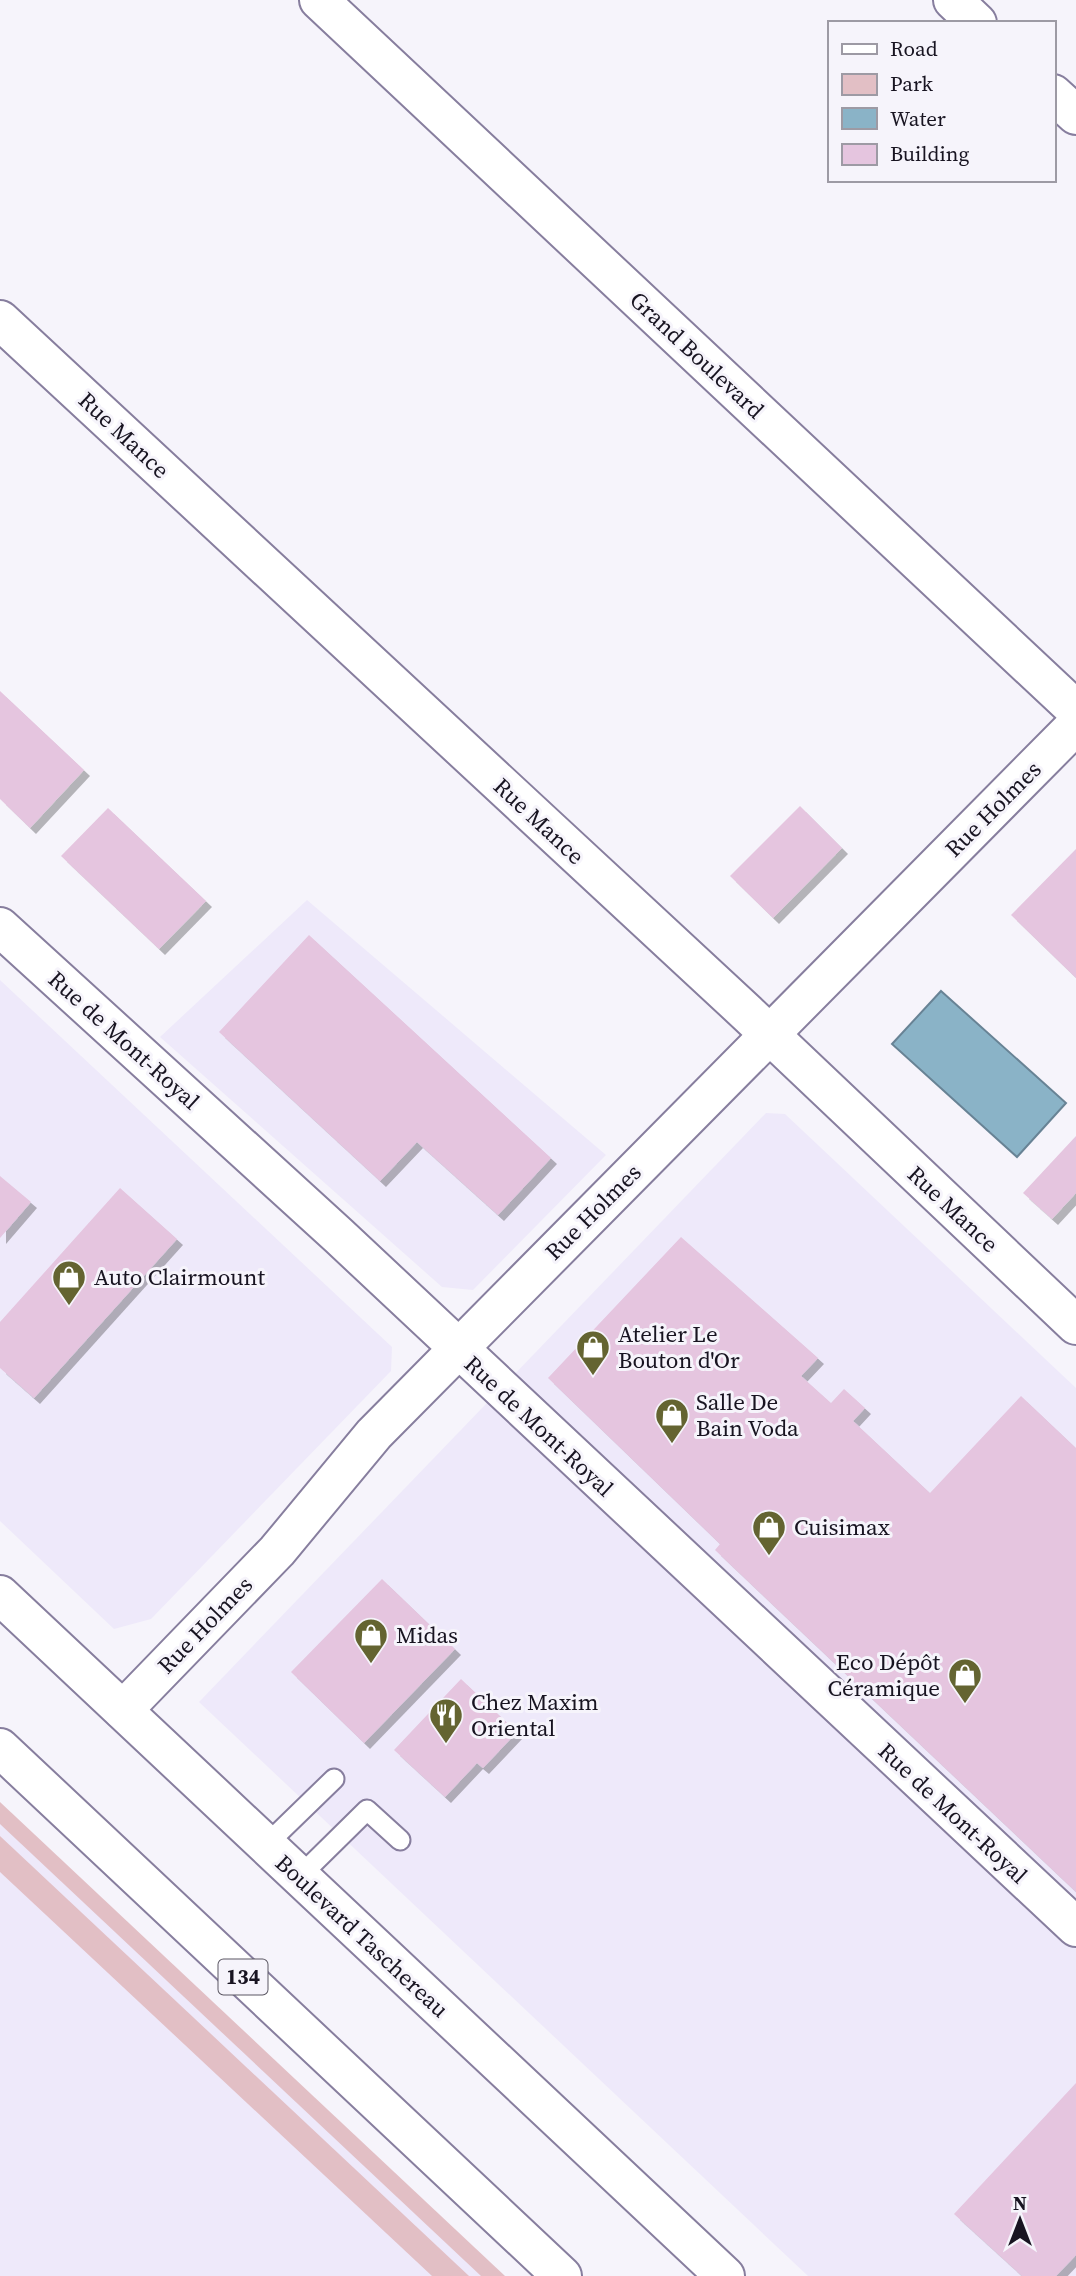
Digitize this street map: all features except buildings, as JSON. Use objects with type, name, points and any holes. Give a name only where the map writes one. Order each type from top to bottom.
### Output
[{"type":"street","name":"Grand Boulevard","points":[[318,0],[1076,710]]},
{"type":"street","points":[[953,0],[975,21]]},
{"type":"street","points":[[1055,96],[1076,115]]},
{"type":"street","name":"Rue Mance","points":[[0,320],[770,1035],[1076,1325]]},
{"type":"street","name":"Rue Holmes","points":[[123,1710],[277,1551],[374,1434],[456,1349],[1076,725]]},
{"type":"street","name":"Rue de Mont-Royal","points":[[0,927],[339,1236],[456,1349],[1076,1927]]},
{"type":"street","name":"Boulevard Taschereau","points":[[0,1595],[725,2276]]},
{"type":"street","name":"134","points":[[0,1748],[562,2276]]},
{"type":"lane","points":[[265,1845],[334,1779]]},
{"type":"lane","points":[[299,1877],[366,1810],[400,1840]]},
{"type":"shaded area","points":[[307,900],[606,1155],[473,1290],[442,1287],[160,1037]]},
{"type":"shaded area","points":[[0,980],[392,1347],[391,1371],[151,1619],[114,1629],[0,1521]]},
{"type":"shaded area","points":[[766,1113],[785,1114],[1076,1388],[1076,2276],[808,2276],[199,1702]]},
{"type":"shaded area","points":[[0,1821],[486,2276],[0,2276]]},
{"type":"green space","points":[[0,1802],[505,2276],[481,2276],[0,1824]]},
{"type":"green space","points":[[0,1836],[469,2276],[432,2276],[0,1872]]},
{"type":"water","points":[[941,991],[1066,1103],[1017,1157],[892,1044]]},
{"type":"place","name":"Auto Clairmount","points":[[69,1307]]},
{"type":"place","name":"Atelier Le Bouton d'Or","points":[[593,1377]]},
{"type":"place","name":"Salle De Bain Voda","points":[[672,1445]]},
{"type":"place","name":"Cuisimax","points":[[769,1557]]},
{"type":"place","name":"Midas","points":[[371,1665]]},
{"type":"place","name":"Eco Dépôt Céramique","points":[[965,1705]]},
{"type":"place","name":"Chez Maxim Oriental","points":[[446,1745]]}]
